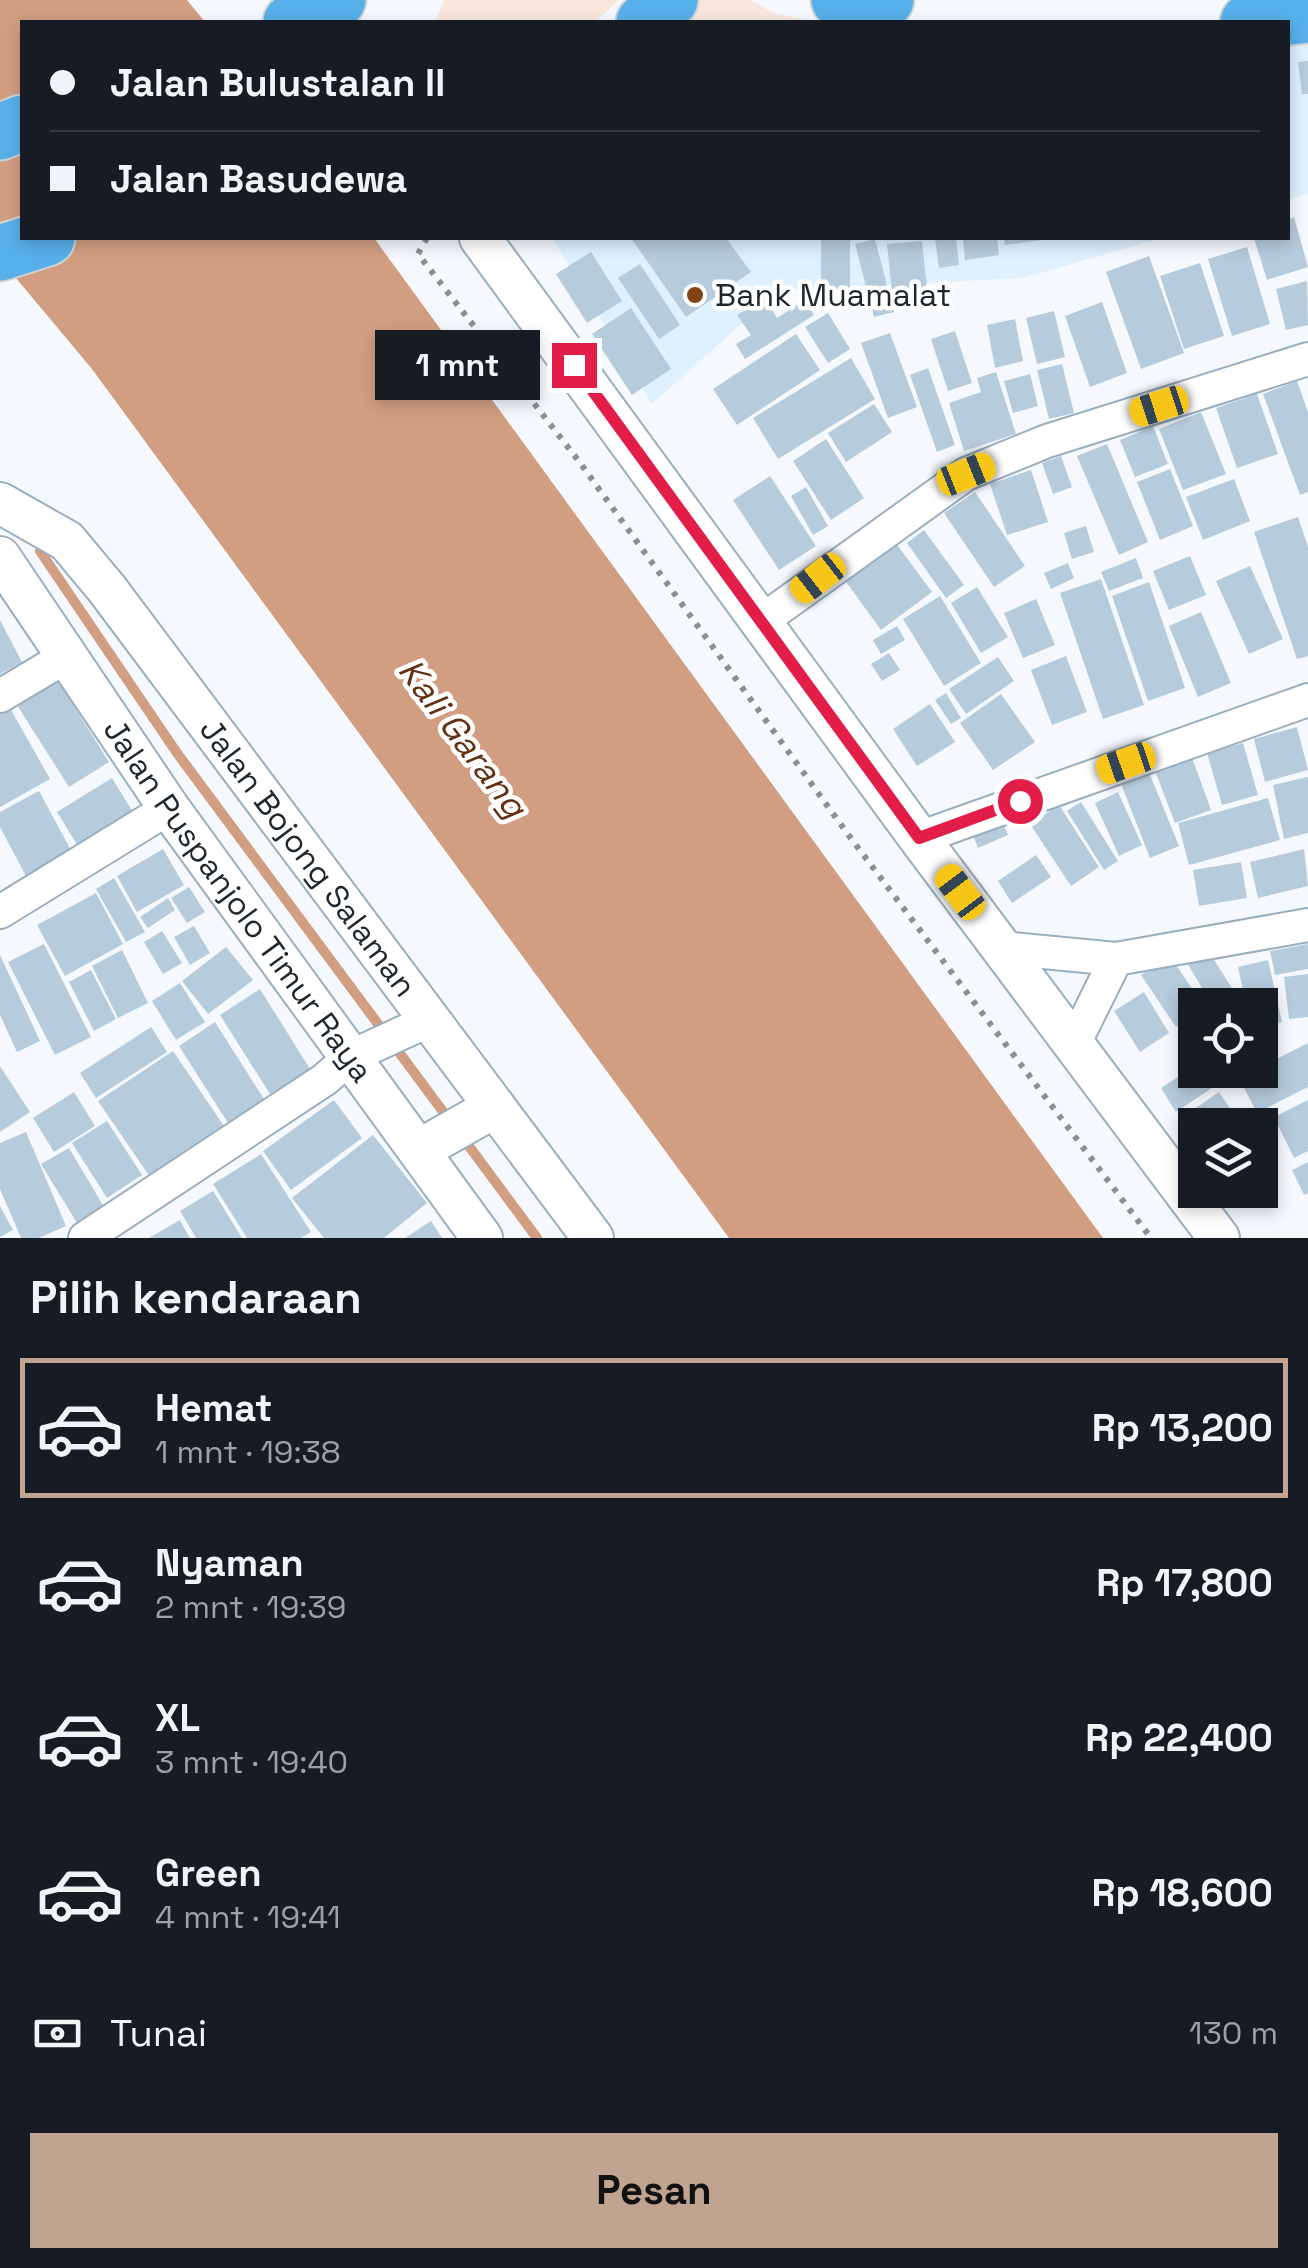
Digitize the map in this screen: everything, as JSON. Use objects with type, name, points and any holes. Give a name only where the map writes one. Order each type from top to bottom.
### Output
[{"type":"highway","points":[[294,20],[338,0]]},
{"type":"highway","points":[[646,20],[670,0]]},
{"type":"highway","points":[[839,0],[886,0]]},
{"type":"highway","points":[[1265,20],[1308,15]]},
{"type":"highway","points":[[0,253],[41,240]]},
{"type":"street","points":[[481,240],[764,620],[919,838],[1219,1238]]},
{"type":"street","points":[[764,620],[966,474],[1048,442],[1308,360]]},
{"type":"street","name":"Jalan Bojong Salaman","points":[[0,503],[67,541],[108,588],[491,1109],[594,1238]]},
{"type":"street","name":"Jalan Puspanjolo Timur Raya","points":[[0,557],[169,808],[428,1145],[482,1238]]},
{"type":"street","points":[[0,696],[69,656]]},
{"type":"street","points":[[919,838],[1308,700]]},
{"type":"street","points":[[0,912],[169,808]]},
{"type":"street","points":[[1002,948],[1116,959],[1308,925]]},
{"type":"street","points":[[1074,1044],[1116,959]]},
{"type":"street","points":[[85,1238],[324,1080],[357,1054],[427,1021]]},
{"type":"street","points":[[428,1145],[491,1109]]},
{"type":"path","points":[[426,240],[418,254],[578,460],[847,833],[1151,1238]]},
{"type":"shaded area","points":[[444,0],[619,0],[597,20],[436,20]]},
{"type":"shaded area","points":[[688,0],[751,0],[773,13],[806,20],[671,20]]},
{"type":"shaded area","points":[[1308,44],[1308,194],[1290,199],[1290,46]]},
{"type":"shaded area","points":[[553,240],[1154,240],[1023,278],[779,290],[652,404]]},
{"type":"water","name":"Kali Garang","points":[[0,0],[187,0],[203,20],[20,20],[20,240],[375,240],[1103,1238],[729,1238],[92,369],[0,259]]},
{"type":"building","points":[[1308,61],[1308,94],[1302,94],[1298,62]]},
{"type":"building","points":[[1294,217],[1308,267],[1267,280],[1255,240],[1290,240],[1290,219]]},
{"type":"building","name":"Bank Muamalat","points":[[632,240],[727,240],[751,272],[686,317]]},
{"type":"building","points":[[821,240],[850,240],[850,289],[821,290]]},
{"type":"building","points":[[875,240],[894,312],[874,317],[855,244]]},
{"type":"building","points":[[935,240],[956,240],[959,265],[939,268]]},
{"type":"building","points":[[963,240],[997,240],[999,255],[965,260]]},
{"type":"building","points":[[1004,240],[1042,240],[1005,245]]},
{"type":"building","points":[[922,241],[928,299],[893,303],[887,244]]},
{"type":"building","points":[[1247,247],[1270,324],[1232,336],[1208,259]]},
{"type":"building","points":[[591,252],[622,301],[587,323],[556,274]]},
{"type":"building","points":[[1149,256],[1184,353],[1141,369],[1106,272]]},
{"type":"building","points":[[1200,263],[1224,336],[1184,349],[1160,276]]},
{"type":"building","points":[[640,264],[680,325],[659,339],[618,278]]},
{"type":"building","points":[[1307,281],[1308,325],[1286,330],[1276,289]]},
{"type":"building","points":[[765,298],[777,318],[805,300],[814,315],[745,359],[736,344],[751,335],[737,315]]},
{"type":"building","points":[[1102,302],[1127,373],[1090,387],[1065,316]]},
{"type":"building","points":[[631,308],[671,369],[632,395],[592,334]]},
{"type":"building","points":[[1054,311],[1065,357],[1037,364],[1026,318]]},
{"type":"building","points":[[828,313],[850,349],[828,363],[805,327]]},
{"type":"building","points":[[1015,319],[1023,361],[995,368],[987,325]]},
{"type":"building","points":[[955,331],[972,383],[948,391],[931,339]]},
{"type":"building","points":[[890,333],[917,407],[888,418],[861,343]]},
{"type":"building","points":[[796,334],[820,370],[737,425],[713,389]]},
{"type":"building","points":[[851,358],[875,399],[778,459],[753,418]]},
{"type":"building","points":[[1062,364],[1074,413],[1049,419],[1037,370]]},
{"type":"building","points":[[928,368],[955,445],[937,452],[910,375]]},
{"type":"building","points":[[996,372],[1016,434],[964,451],[949,403],[981,392],[977,378]]},
{"type":"building","points":[[1030,374],[1038,406],[1013,413],[1004,381]]},
{"type":"building","points":[[1297,381],[1308,412],[1308,492],[1300,495],[1263,394]]},
{"type":"building","points":[[1257,394],[1278,454],[1237,468],[1216,408]]},
{"type":"building","points":[[874,404],[892,432],[846,462],[828,433]]},
{"type":"building","points":[[1201,412],[1226,474],[1183,490],[1159,429]]},
{"type":"building","points":[[1153,426],[1168,464],[1135,477],[1120,440]]},
{"type":"building","points":[[826,439],[864,498],[831,520],[793,461]]},
{"type":"building","points":[[1107,444],[1148,542],[1119,555],[1077,456]]},
{"type":"building","points":[[1061,456],[1072,487],[1053,494],[1042,463]]},
{"type":"building","points":[[1170,469],[1193,526],[1160,540],[1137,482]]},
{"type":"building","points":[[1031,470],[1048,522],[1007,535],[990,484]]},
{"type":"building","points":[[770,476],[816,546],[779,570],[733,500]]},
{"type":"building","points":[[1234,479],[1250,521],[1203,540],[1186,497]]},
{"type":"building","points":[[806,487],[828,526],[813,535],[791,496]]},
{"type":"building","points":[[975,492],[1025,566],[994,587],[944,513]]},
{"type":"building","points":[[1298,517],[1308,547],[1308,656],[1297,659],[1254,532]]},
{"type":"building","points":[[1086,526],[1094,552],[1072,559],[1064,533]]},
{"type":"building","points":[[924,530],[964,585],[946,598],[907,543]]},
{"type":"building","points":[[892,538],[932,592],[881,630],[841,575]]},
{"type":"building","points":[[1190,556],[1206,595],[1169,610],[1153,571]]},
{"type":"building","points":[[1136,558],[1143,578],[1109,591],[1101,572]]},
{"type":"building","points":[[1068,563],[1074,578],[1051,589],[1044,573]]},
{"type":"building","points":[[1250,566],[1283,639],[1249,654],[1216,581]]},
{"type":"building","points":[[1101,579],[1144,705],[1103,719],[1060,593]]},
{"type":"building","points":[[1149,582],[1185,688],[1148,701],[1112,596]]},
{"type":"building","points":[[977,587],[1008,637],[981,653],[951,603]]},
{"type":"building","points":[[940,596],[981,663],[944,686],[903,619]]},
{"type":"building","points":[[1036,599],[1055,645],[1023,658],[1004,613]]},
{"type":"building","points":[[1201,612],[1231,683],[1198,697],[1169,626]]},
{"type":"building","points":[[0,620],[22,662],[0,674]]},
{"type":"building","points":[[897,626],[905,640],[881,654],[873,640]]},
{"type":"building","points":[[889,653],[900,670],[882,681],[871,664]]},
{"type":"building","points":[[1066,656],[1087,712],[1052,725],[1031,670]]},
{"type":"building","points":[[998,657],[1014,681],[966,714],[949,689]]},
{"type":"building","points":[[55,676],[109,762],[69,787],[15,702]]},
{"type":"building","points":[[946,693],[961,718],[951,724],[935,700]]},
{"type":"building","points":[[1001,694],[1035,742],[993,770],[960,723]]},
{"type":"building","points":[[930,704],[955,742],[917,766],[893,729]]},
{"type":"building","points":[[10,708],[50,779],[0,807],[0,713]]},
{"type":"building","points":[[1297,727],[1308,770],[1265,782],[1254,739]]},
{"type":"building","points":[[1243,743],[1258,795],[1222,805],[1207,753]]},
{"type":"building","points":[[1189,749],[1211,810],[1175,823],[1152,763]]},
{"type":"building","points":[[1144,760],[1179,846],[1150,858],[1116,771]]},
{"type":"building","points":[[1308,777],[1308,833],[1284,839],[1273,785]]},
{"type":"building","points":[[112,778],[136,817],[81,851],[57,812]]},
{"type":"building","points":[[39,791],[73,854],[27,878],[0,827],[0,812]]},
{"type":"building","points":[[1118,792],[1142,845],[1119,856],[1095,803]]},
{"type":"building","points":[[1268,798],[1280,840],[1189,865],[1178,823]]},
{"type":"building","points":[[1081,802],[1118,861],[1104,870],[1067,811]]},
{"type":"building","points":[[1059,805],[1099,867],[1071,886],[1030,824]]},
{"type":"building","points":[[999,814],[1008,835],[978,848],[970,827]]},
{"type":"building","points":[[163,849],[184,885],[137,912],[117,876]]},
{"type":"building","points":[[1304,849],[1308,886],[1258,898],[1250,862]]},
{"type":"building","points":[[1036,855],[1051,877],[1012,903],[998,881]]},
{"type":"building","points":[[1241,862],[1247,898],[1199,906],[1193,870]]},
{"type":"building","points":[[114,878],[145,932],[126,942],[96,889]]},
{"type":"building","points":[[189,887],[205,912],[187,923],[171,898]]},
{"type":"building","points":[[96,893],[123,944],[65,976],[37,925]]},
{"type":"building","points":[[168,898],[175,910],[148,928],[140,917]]},
{"type":"building","points":[[194,926],[210,953],[190,965],[174,937]]},
{"type":"building","points":[[162,931],[182,963],[163,974],[144,942]]},
{"type":"building","points":[[44,944],[91,1037],[55,1055],[8,962]]},
{"type":"building","points":[[1308,944],[1308,969],[1275,975],[1270,951]]},
{"type":"building","points":[[226,947],[253,980],[208,1014],[182,981]]},
{"type":"building","points":[[1207,948],[1232,988],[1202,988],[1186,961]]},
{"type":"building","points":[[122,950],[148,1003],[118,1018],[92,966]]},
{"type":"building","points":[[0,955],[40,1041],[17,1052],[0,1015]]},
{"type":"building","points":[[1170,956],[1192,988],[1178,988],[1178,1026],[1176,1027],[1141,975]]},
{"type":"building","points":[[1268,960],[1274,988],[1242,988],[1238,967]]},
{"type":"building","points":[[91,970],[116,1019],[94,1031],[69,982]]},
{"type":"building","points":[[1308,974],[1308,1017],[1289,1019],[1284,977]]},
{"type":"building","points":[[180,983],[205,1022],[176,1040],[152,1001]]},
{"type":"building","points":[[260,989],[310,1069],[270,1094],[220,1015]]},
{"type":"building","points":[[1144,992],[1169,1033],[1140,1052],[1114,1011]]},
{"type":"building","points":[[215,1022],[264,1099],[228,1123],[179,1046]]},
{"type":"building","points":[[151,1027],[167,1052],[96,1098],[80,1073]]},
{"type":"building","points":[[1308,1043],[1308,1087],[1267,1108],[1254,1108],[1244,1088],[1278,1088],[1278,1058]]},
{"type":"building","points":[[173,1051],[224,1126],[150,1177],[98,1101]]},
{"type":"building","points":[[0,1066],[30,1112],[0,1132]]},
{"type":"building","points":[[1178,1077],[1178,1088],[1212,1088],[1176,1112],[1161,1088]]},
{"type":"building","points":[[74,1092],[95,1126],[54,1152],[33,1118]]},
{"type":"building","points":[[1219,1092],[1230,1108],[1196,1108]]},
{"type":"building","points":[[334,1100],[362,1138],[291,1190],[263,1151]]},
{"type":"building","points":[[1308,1100],[1308,1151],[1294,1158],[1278,1125],[1278,1115]]},
{"type":"building","points":[[107,1121],[142,1175],[107,1198],[72,1143]]},
{"type":"building","points":[[26,1132],[66,1226],[39,1238],[21,1238],[0,1189],[0,1143]]},
{"type":"building","points":[[373,1135],[427,1203],[384,1238],[324,1238],[292,1198]]},
{"type":"building","points":[[69,1148],[104,1207],[77,1223],[41,1164]]},
{"type":"building","points":[[261,1154],[311,1232],[301,1238],[247,1238],[213,1184]]},
{"type":"building","points":[[1308,1162],[1308,1193],[1304,1195],[1292,1170]]},
{"type":"building","points":[[213,1191],[242,1238],[196,1238],[180,1211]]},
{"type":"building","points":[[0,1206],[13,1230],[0,1237]]},
{"type":"building","points":[[180,1220],[190,1238],[149,1238]]},
{"type":"building","points":[[431,1221],[442,1238],[405,1238]]},
{"type":"waterway","points":[[40,551],[177,753],[450,1121]]},
{"type":"waterway","points":[[460,1134],[537,1238]]},
{"type":"place","name":"Bank Muamalat","points":[[695,295]]},
{"type":"route","points":[[574,365],[764,620],[919,838],[1020,801]]}]
